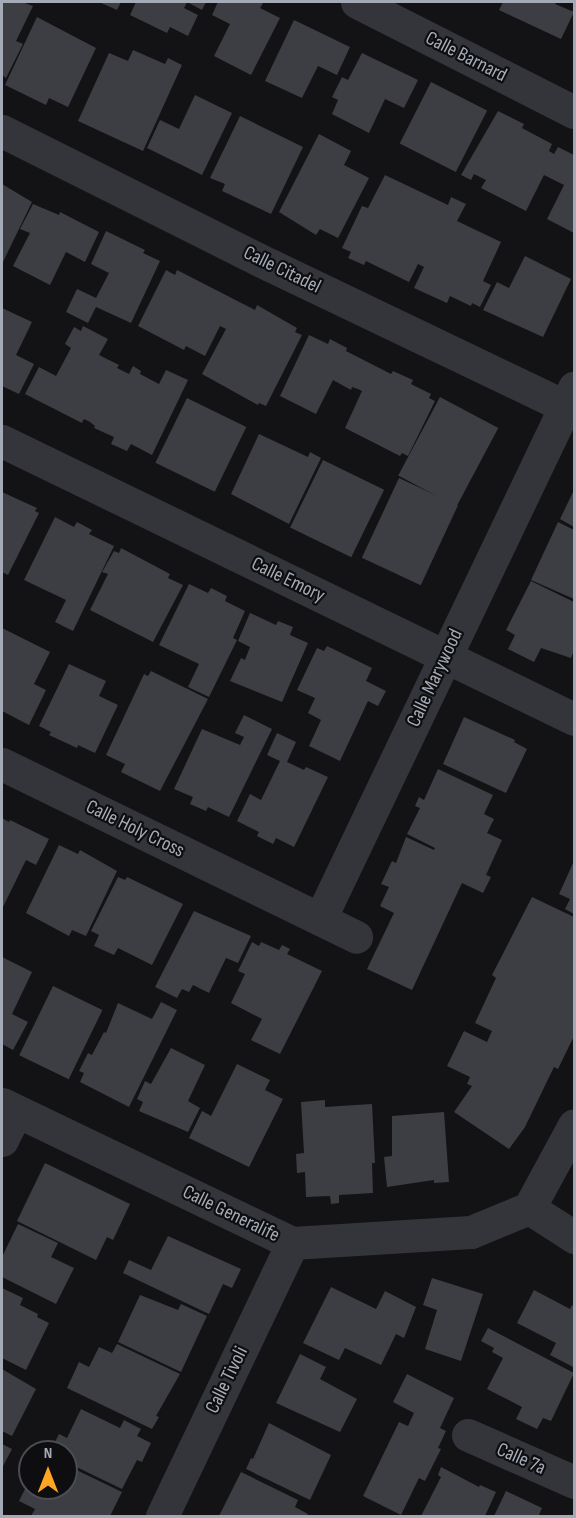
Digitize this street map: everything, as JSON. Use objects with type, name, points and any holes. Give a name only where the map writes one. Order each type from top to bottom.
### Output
[{"type":"street","name":"Calle Barnard","points":[[357,2],[574,112]]},
{"type":"street","name":"Calle Citadel","points":[[2,131],[270,265],[569,396]]},
{"type":"street","name":"Calle Marywood","points":[[320,919],[569,396]]},
{"type":"street","name":"Calle Emory","points":[[2,441],[574,720]]},
{"type":"street","name":"Calle Holy Cross","points":[[2,764],[320,919]]},
{"type":"street","points":[[320,919],[356,938]]},
{"type":"street","points":[[2,1140],[9,1107]]},
{"type":"street","name":"Calle Generalife","points":[[9,1107],[292,1243],[471,1232],[529,1208]]},
{"type":"street","points":[[574,1125],[529,1208],[574,1237]]},
{"type":"street","name":"Calle Tivoli","points":[[162,1516],[292,1243]]},
{"type":"street","name":"Calle 7a","points":[[468,1435],[574,1481]]},
{"type":"building","points":[[2,2],[22,2],[33,6],[16,41],[23,44],[6,78],[2,75]]},
{"type":"building","points":[[99,2],[121,2],[117,10]]},
{"type":"building","points":[[136,2],[187,2],[184,8],[198,15],[188,36],[170,27],[167,33],[130,15]]},
{"type":"building","points":[[187,2],[206,2],[202,10]]},
{"type":"building","points":[[218,2],[263,3],[260,8],[280,18],[251,75],[214,56],[230,24],[212,15]]},
{"type":"building","points":[[503,2],[557,2],[555,4],[574,12],[561,39],[499,10]]},
{"type":"building","points":[[37,17],[96,48],[68,107],[49,98],[46,105],[5,85]]},
{"type":"building","points":[[294,20],[350,47],[337,75],[318,66],[302,98],[265,81]]},
{"type":"building","points":[[133,50],[165,64],[168,58],[182,65],[143,151],[78,121],[109,53],[128,61]]},
{"type":"building","points":[[362,53],[418,80],[404,108],[385,99],[369,133],[332,114],[338,100],[332,97],[342,77],[348,80]]},
{"type":"building","points":[[431,82],[487,111],[456,172],[400,143]]},
{"type":"building","points":[[195,95],[232,113],[202,175],[147,148],[160,120],[179,129]]},
{"type":"building","points":[[498,111],[524,124],[522,128],[552,144],[549,151],[554,154],[558,147],[574,155],[574,233],[547,219],[564,185],[544,175],[526,211],[481,188],[486,180],[474,174],[471,180],[461,175]]},
{"type":"building","points":[[240,116],[303,147],[271,214],[222,191],[225,184],[210,178]]},
{"type":"building","points":[[319,134],[351,151],[344,165],[369,178],[338,238],[320,229],[316,235],[279,212]]},
{"type":"building","points":[[385,175],[448,205],[451,197],[466,204],[457,221],[501,242],[483,281],[491,285],[480,307],[472,303],[471,306],[450,296],[447,303],[414,288],[424,267],[418,264],[409,282],[366,261],[364,265],[348,258],[351,252],[342,248],[362,206],[368,208]]},
{"type":"building","points":[[2,184],[32,202],[2,264]]},
{"type":"building","points":[[33,204],[59,215],[60,212],[99,232],[85,262],[66,252],[50,285],[13,266],[30,233],[20,229]]},
{"type":"building","points":[[106,231],[145,250],[143,253],[160,261],[131,323],[96,307],[88,323],[66,312],[77,289],[96,298],[109,273],[91,264]]},
{"type":"building","points":[[525,256],[571,279],[543,337],[483,310],[497,282],[509,288]]},
{"type":"building","points":[[166,270],[175,275],[177,270],[255,310],[257,305],[297,328],[295,332],[302,335],[266,406],[259,403],[258,405],[202,374],[226,329],[220,326],[205,356],[186,346],[184,350],[138,326]]},
{"type":"building","points":[[2,308],[32,322],[16,355],[34,364],[19,394],[2,386]]},
{"type":"building","points":[[83,326],[108,339],[99,355],[119,365],[117,368],[129,374],[133,366],[141,371],[140,374],[159,384],[166,370],[188,380],[152,455],[131,444],[127,451],[111,444],[114,437],[94,428],[95,426],[90,422],[84,419],[82,423],[25,394],[39,367],[56,376],[71,348],[65,344],[74,327],[81,331]]},
{"type":"building","points":[[309,335],[328,344],[330,339],[347,348],[346,351],[391,374],[393,371],[413,380],[411,384],[431,394],[429,398],[435,401],[408,456],[402,453],[400,456],[345,428],[362,391],[358,389],[352,387],[351,390],[333,380],[316,414],[280,396]]},
{"type":"building","points":[[440,397],[498,428],[456,507],[398,476]]},
{"type":"building","points":[[187,398],[246,427],[215,492],[155,463]]},
{"type":"building","points":[[259,434],[308,457],[310,452],[321,458],[289,524],[231,494]]},
{"type":"building","points":[[323,460],[384,490],[351,557],[290,527]]},
{"type":"building","points":[[399,478],[458,505],[421,585],[362,558]]},
{"type":"building","points":[[574,490],[574,527],[560,519]]},
{"type":"building","points":[[2,492],[37,508],[35,511],[39,513],[8,575],[2,572]]},
{"type":"building","points":[[55,517],[74,527],[77,522],[92,530],[89,534],[114,546],[73,631],[55,622],[66,600],[24,580]]},
{"type":"building","points":[[558,522],[574,530],[574,599],[531,580]]},
{"type":"building","points":[[121,548],[170,574],[168,578],[183,585],[153,642],[90,610],[108,574],[102,572],[114,551],[119,553]]},
{"type":"building","points":[[531,581],[574,602],[574,650],[571,658],[541,648],[534,662],[508,649],[515,635],[506,630]]},
{"type":"building","points":[[189,584],[208,593],[211,588],[227,596],[225,601],[245,611],[233,638],[237,640],[209,697],[188,687],[199,664],[159,645]]},
{"type":"building","points":[[250,613],[276,625],[278,621],[293,627],[290,635],[308,643],[282,702],[230,681],[241,658],[245,660],[250,647],[238,641]]},
{"type":"building","points":[[2,628],[50,652],[34,684],[46,690],[29,725],[2,711]]},
{"type":"building","points":[[327,646],[372,668],[366,681],[386,691],[378,706],[368,701],[340,761],[309,746],[321,720],[308,713],[315,698],[297,690],[317,648],[324,651]]},
{"type":"building","points":[[69,664],[106,681],[99,696],[118,705],[95,753],[78,745],[77,748],[49,735],[51,732],[39,726]]},
{"type":"building","points":[[151,671],[208,699],[160,791],[121,772],[125,764],[106,755],[144,674],[148,676]]},
{"type":"building","points":[[244,715],[272,729],[229,817],[208,807],[206,811],[190,804],[193,797],[174,789],[202,729],[240,745],[244,737],[235,733]]},
{"type":"building","points":[[464,717],[515,740],[514,742],[527,749],[506,793],[443,764]]},
{"type":"building","points":[[277,733],[296,742],[287,762],[304,770],[306,767],[328,777],[294,847],[276,838],[273,844],[257,836],[259,832],[237,821],[250,794],[261,800],[280,761],[267,755]]},
{"type":"building","points":[[438,769],[493,795],[484,814],[494,819],[487,833],[502,840],[486,875],[491,877],[483,893],[462,883],[412,990],[367,969],[394,913],[380,906],[389,887],[381,884],[392,861],[396,863],[406,837],[434,850],[435,848],[407,834],[420,808],[415,806],[419,797],[424,800]]},
{"type":"building","points":[[2,818],[49,839],[36,865],[26,860],[2,909]]},
{"type":"building","points":[[59,845],[78,854],[80,850],[117,871],[86,936],[72,930],[69,936],[26,913]]},
{"type":"building","points":[[574,861],[574,914],[565,909],[570,899],[559,894]]},
{"type":"building","points":[[118,877],[125,880],[127,877],[183,904],[152,965],[118,948],[114,955],[94,946],[99,935],[91,931]]},
{"type":"building","points":[[532,897],[574,917],[574,1036],[558,1069],[554,1067],[525,1127],[509,1149],[454,1112],[472,1086],[467,1084],[470,1077],[447,1066],[464,1031],[487,1042],[492,1031],[475,1023],[496,978],[492,975]]},
{"type":"building","points":[[194,911],[251,936],[238,963],[226,958],[209,993],[193,985],[189,992],[182,989],[177,998],[155,987]]},
{"type":"building","points":[[252,942],[259,946],[261,942],[279,950],[282,945],[290,949],[287,954],[322,971],[280,1054],[251,1040],[262,1019],[231,1003],[245,974],[238,971]]},
{"type":"building","points":[[2,957],[32,972],[12,1014],[28,1022],[13,1050],[2,1044]]},
{"type":"building","points":[[53,986],[102,1010],[69,1079],[19,1055]]},
{"type":"building","points":[[161,1002],[177,1010],[129,1107],[80,1082],[84,1073],[79,1071],[88,1053],[92,1055],[104,1032],[106,1033],[118,1003],[152,1019]]},
{"type":"building","points":[[171,1048],[205,1065],[188,1101],[200,1108],[188,1132],[139,1111],[143,1102],[137,1099],[145,1081],[151,1084]]},
{"type":"building","points":[[237,1064],[270,1080],[265,1090],[283,1099],[249,1167],[189,1138],[202,1111],[211,1116]]},
{"type":"building","points":[[325,1100],[325,1107],[372,1104],[375,1163],[372,1163],[373,1193],[339,1195],[339,1203],[331,1204],[330,1196],[306,1197],[305,1172],[297,1173],[296,1154],[304,1153],[301,1102]]},
{"type":"building","points":[[444,1112],[449,1182],[434,1183],[434,1180],[387,1187],[384,1157],[392,1156],[392,1116]]},
{"type":"building","points":[[45,1163],[130,1204],[113,1240],[107,1237],[96,1260],[17,1221]]},
{"type":"building","points":[[18,1224],[58,1243],[51,1257],[74,1268],[56,1304],[2,1277],[2,1257]]},
{"type":"building","points":[[168,1236],[241,1269],[232,1288],[223,1284],[209,1314],[123,1273],[129,1260],[151,1270]]},
{"type":"building","points":[[432,1278],[483,1294],[461,1361],[425,1349],[437,1310],[423,1305]]},
{"type":"building","points":[[331,1287],[376,1309],[385,1291],[416,1307],[404,1338],[396,1334],[381,1365],[345,1348],[339,1360],[303,1343]]},
{"type":"building","points":[[2,1288],[23,1298],[20,1305],[38,1314],[37,1317],[49,1323],[26,1370],[2,1358]]},
{"type":"building","points":[[534,1290],[570,1309],[572,1305],[574,1307],[573,1367],[550,1355],[556,1343],[517,1323]]},
{"type":"building","points":[[140,1295],[178,1310],[181,1304],[207,1316],[181,1372],[118,1342]]},
{"type":"building","points":[[488,1328],[574,1373],[551,1421],[543,1418],[537,1429],[516,1419],[522,1407],[487,1389],[503,1358],[492,1352],[494,1348],[481,1341]]},
{"type":"building","points":[[117,1344],[180,1374],[156,1416],[159,1417],[152,1429],[67,1388],[79,1362],[89,1367],[99,1347],[112,1353]]},
{"type":"building","points":[[300,1354],[326,1367],[320,1379],[357,1399],[340,1432],[276,1403]]},
{"type":"building","points":[[2,1369],[36,1389],[12,1436],[2,1431]]},
{"type":"building","points":[[407,1374],[454,1398],[440,1428],[446,1431],[438,1448],[441,1449],[425,1481],[419,1478],[401,1515],[363,1496],[399,1422],[408,1426],[414,1413],[393,1402]]},
{"type":"building","points":[[81,1409],[120,1428],[124,1420],[141,1429],[137,1436],[151,1443],[142,1462],[137,1460],[122,1489],[78,1468],[78,1440],[56,1440],[59,1434],[67,1438]]},
{"type":"building","points":[[269,1423],[331,1455],[310,1500],[246,1469]]},
{"type":"building","points":[[2,1444],[12,1449],[2,1468]]},
{"type":"building","points":[[441,1467],[479,1487],[480,1485],[496,1492],[485,1516],[421,1516],[441,1477],[438,1475]]},
{"type":"building","points":[[78,1471],[122,1492],[110,1516],[31,1516],[35,1509],[19,1501],[78,1500]]},
{"type":"building","points":[[241,1472],[298,1500],[295,1507],[308,1514],[307,1516],[219,1516]]},
{"type":"building","points":[[506,1491],[542,1508],[539,1515],[543,1516],[494,1516]]}]
